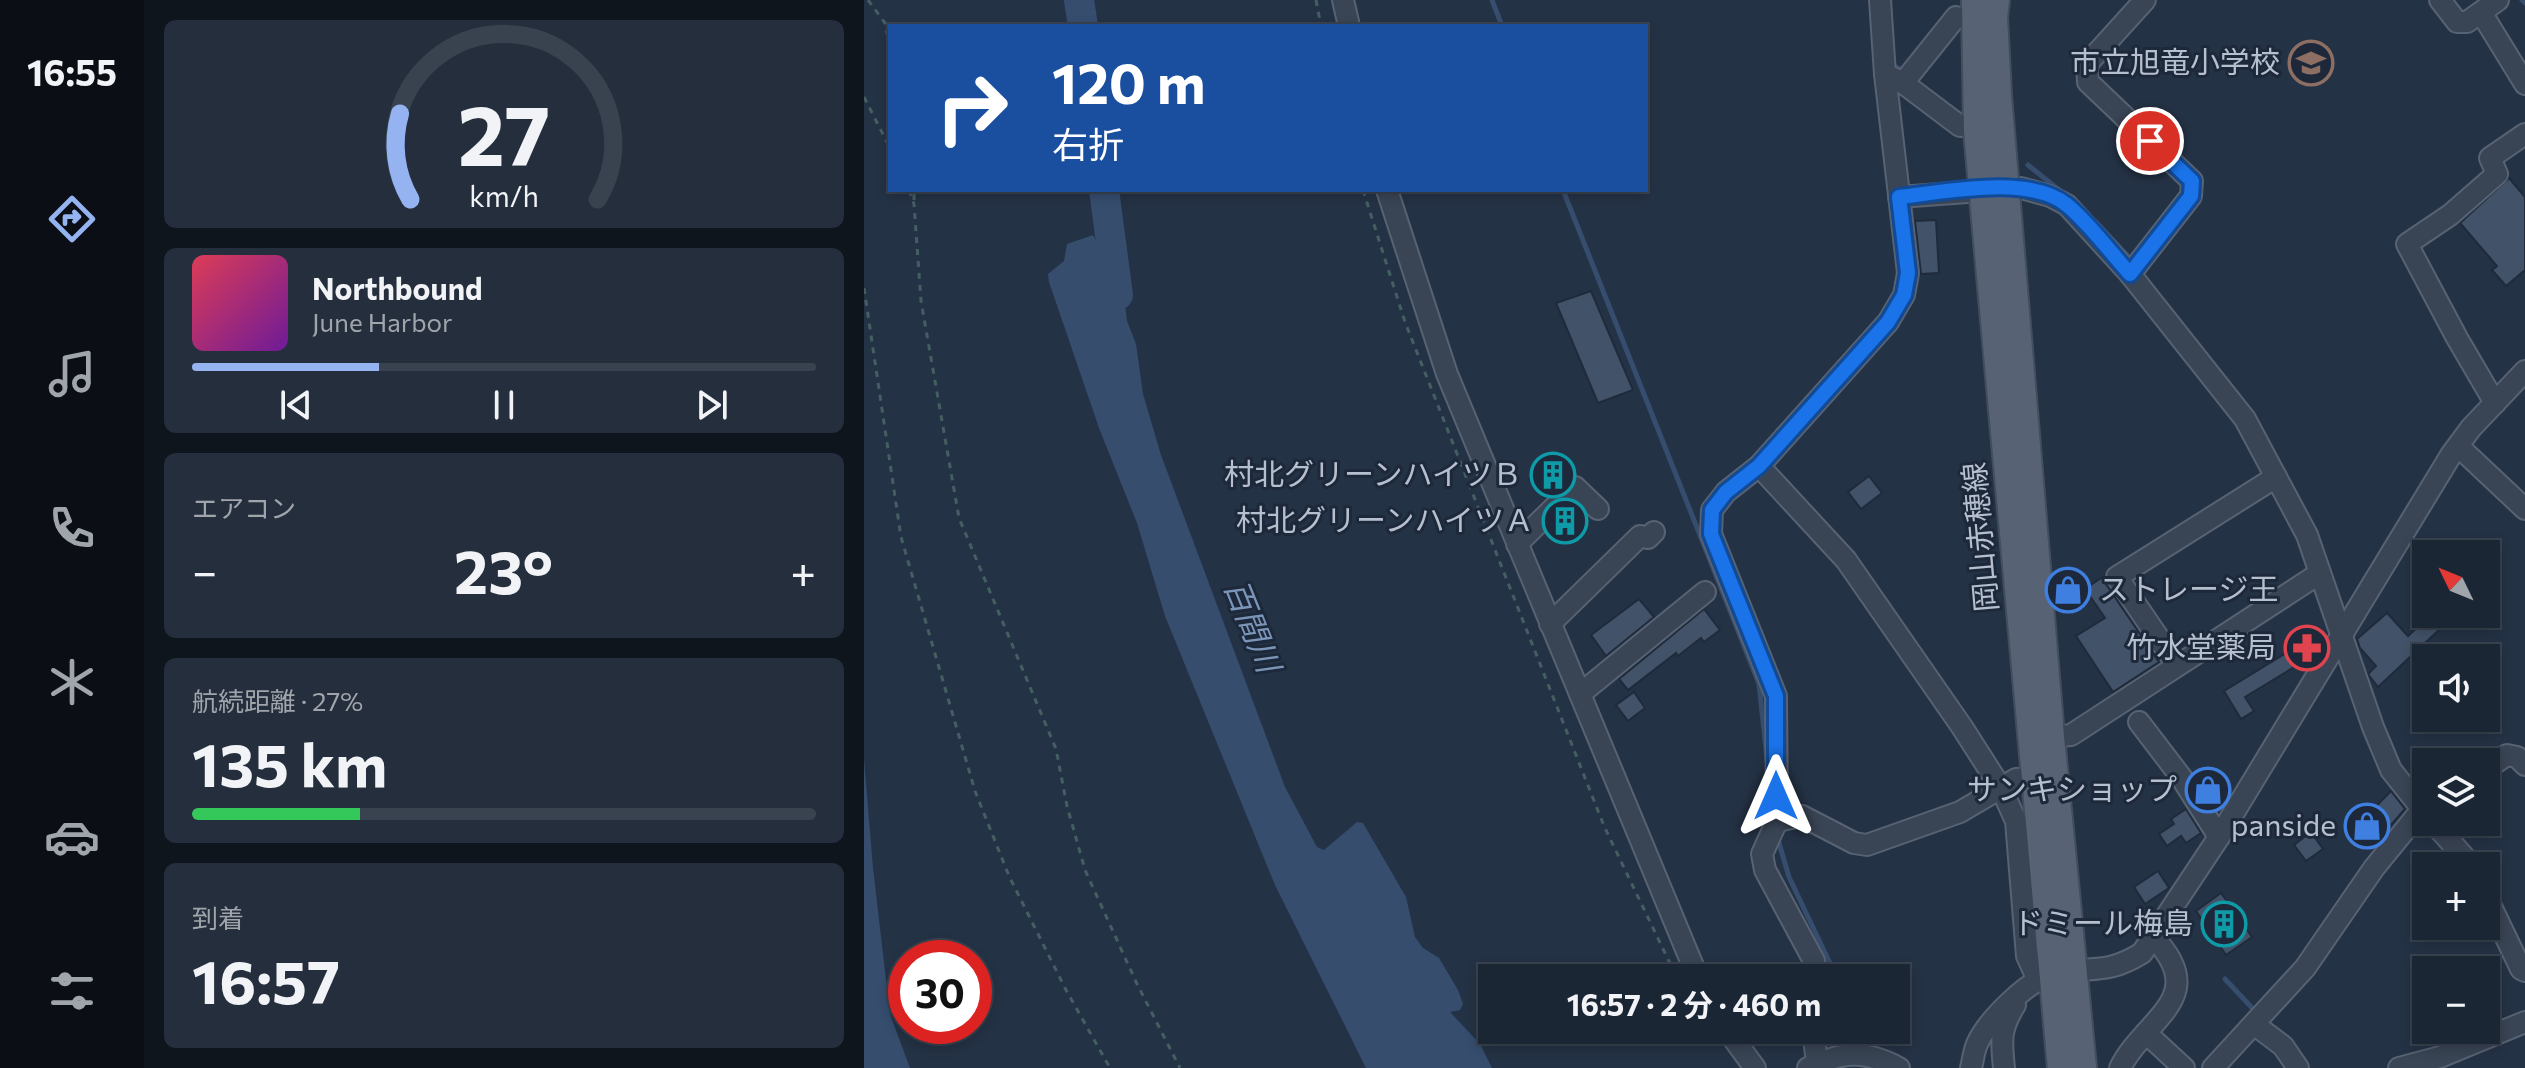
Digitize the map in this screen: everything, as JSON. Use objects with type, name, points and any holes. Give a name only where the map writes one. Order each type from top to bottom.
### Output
[{"type":"main road","name":"岡山赤穂線","points":[[1996,0],[1998,95],[1995,189],[2034,778],[2055,976],[2061,1068]]},
{"type":"main road","name":"岡山赤穂線","points":[[1966,8],[1977,130],[1995,189],[2051,737],[2055,976],[2083,1068]]},
{"type":"street","points":[[1343,0],[1349,24]]},
{"type":"street","points":[[1814,964],[1765,870],[1762,854],[1777,821],[1776,696],[1711,534],[1712,510],[1726,492],[1759,466],[1888,322],[1904,295],[1908,273],[1899,197],[1896,72],[1880,0]]},
{"type":"street","points":[[2130,274],[2191,196],[2192,181],[2088,82],[2087,64],[2145,0]]},
{"type":"street","points":[[2440,0],[2457,22],[2467,22],[2482,14],[2498,0]]},
{"type":"street","points":[[1896,72],[1966,8]]},
{"type":"street","points":[[2482,14],[2525,84]]},
{"type":"street","points":[[1896,72],[1960,126]]},
{"type":"street","points":[[2495,403],[2407,244],[2450,215],[2497,174],[2490,158],[2525,134]]},
{"type":"street","points":[[1899,197],[1995,189],[2033,190],[2067,205],[2130,274],[2245,419],[2307,535],[2341,638],[2391,770],[2412,796]]},
{"type":"street","points":[[1388,192],[1447,374],[1692,964]]},
{"type":"street","points":[[1971,1068],[1977,1044],[1994,1017],[2021,995],[2055,976],[2124,965],[2142,953],[2154,938],[2458,446],[2525,371]]},
{"type":"street","points":[[2458,446],[2525,509]]},
{"type":"street","points":[[1759,466],[1846,560],[2001,788],[2016,821],[2027,956],[2055,976]]},
{"type":"street","points":[[2177,665],[2117,577],[2276,477]]},
{"type":"street","points":[[1517,544],[1575,487],[1598,509]]},
{"type":"street","points":[[1550,624],[1640,536],[1648,538],[1654,532]]},
{"type":"street","points":[[2051,737],[2071,735],[2320,573]]},
{"type":"street","points":[[1580,694],[1705,592]]},
{"type":"street","points":[[2139,722],[2181,777],[2219,837]]},
{"type":"street","points":[[2500,760],[2507,755],[2517,757],[2525,765]]},
{"type":"street","points":[[1777,821],[1802,816],[1854,843],[1867,845],[1960,812],[2016,779],[2034,778]]},
{"type":"street","points":[[2213,1068],[2305,968],[2374,868],[2412,829]]},
{"type":"street","points":[[2446,836],[2460,852]]},
{"type":"street","points":[[2500,925],[2521,969],[2525,971]]},
{"type":"street","points":[[2120,1068],[2167,1009],[2176,992],[2178,976],[2162,946],[2154,938]]},
{"type":"street","points":[[2004,1068],[2001,1042],[2004,1024],[2021,995]]},
{"type":"street","points":[[2399,1068],[2441,1062],[2525,1022]]},
{"type":"street","points":[[2255,1025],[2283,1046],[2298,1068]]},
{"type":"street","points":[[2146,1033],[2184,1068]]},
{"type":"street","points":[[1737,1044],[1755,1068]]},
{"type":"street","points":[[1818,1063],[1858,1053],[1878,1057],[1899,1068]]},
{"type":"path","points":[[868,0],[885,23],[888,38]]},
{"type":"path","points":[[1316,0],[1321,24]]},
{"type":"path","points":[[864,97],[888,144]]},
{"type":"path","points":[[912,192],[921,301],[959,518],[1056,749],[1067,806],[1085,870],[1137,984],[1180,1068]]},
{"type":"path","points":[[1364,192],[1405,322],[1598,811],[1669,964]]},
{"type":"path","points":[[864,288],[901,537],[975,791],[1009,876],[1066,990],[1110,1068]]},
{"type":"water","points":[[1093,235],[1103,254],[1119,257],[1127,321],[1136,344],[1143,394],[1161,455],[1285,787],[1317,847],[1324,850],[1357,822],[1363,823],[1406,897],[1415,937],[1423,948],[1439,958],[1458,990],[1463,1004],[1460,1010],[1450,1012],[1480,1044],[1492,1068],[1366,1068],[1275,885],[1165,616],[1137,523],[1099,428],[1049,282],[1048,274],[1064,261],[1067,244]]},
{"type":"water","points":[[864,759],[888,997],[888,1044],[901,1044],[910,1068],[864,1068]]},
{"type":"building","points":[[2509,178],[2525,197],[2525,270],[2506,286],[2492,270],[2497,266],[2460,223]]},
{"type":"building","points":[[1936,220],[1939,273],[1921,274],[1915,221]]},
{"type":"building","points":[[1591,291],[1633,390],[1598,403],[1556,303]]},
{"type":"building","name":"村北グリーンハイツＢ","points":[[1560,452],[1576,472],[1545,498],[1529,479]]},
{"type":"building","points":[[1869,476],[1882,493],[1861,509],[1848,492]]},
{"type":"building","name":"村北グリーンハイツＡ","points":[[1575,505],[1587,517],[1560,543],[1548,532]]},
{"type":"building","points":[[2104,576],[2106,584],[2159,662],[2113,692],[2076,636],[2105,618],[2085,589]]},
{"type":"building","points":[[1639,599],[1654,617],[1606,656],[1591,635]]},
{"type":"building","points":[[1704,609],[1720,630],[1704,642],[1701,638],[1678,656],[1676,653],[1628,690],[1619,679]]},
{"type":"building","points":[[2387,613],[2408,636],[2417,628],[2441,628],[2424,644],[2412,644],[2412,655],[2378,687],[2368,674],[2376,666],[2360,648],[2357,639]]},
{"type":"building","points":[[2312,637],[2318,649],[2314,655],[2245,697],[2254,711],[2241,719],[2224,691]]},
{"type":"building","points":[[1634,692],[1645,708],[1628,721],[1616,705]]},
{"type":"building","points":[[2391,791],[2405,809],[2391,825],[2387,822],[2369,841],[2355,828]]},
{"type":"building","points":[[2186,809],[2201,833],[2186,843],[2181,836],[2167,846],[2159,834],[2174,824],[2171,819]]},
{"type":"building","points":[[2311,832],[2323,849],[2306,861],[2294,845]]},
{"type":"building","points":[[2158,871],[2169,888],[2145,904],[2134,887]]},
{"type":"building","name":"ドミール梅島","points":[[2221,893],[2252,937],[2226,955],[2196,911]]},
{"type":"waterway","name":"百間川","points":[[1079,0],[1083,24]]},
{"type":"waterway","points":[[1492,0],[1501,24]]},
{"type":"waterway","points":[[2522,0],[2525,3]]},
{"type":"waterway","points":[[1888,62],[1906,73]]},
{"type":"waterway","points":[[2028,165],[2064,194]]},
{"type":"waterway","name":"百間川","points":[[1104,192],[1118,295]]},
{"type":"waterway","points":[[1564,192],[1759,684],[1767,759]]},
{"type":"waterway","points":[[2096,222],[2127,255]]},
{"type":"waterway","points":[[1777,836],[1789,877],[1830,964]]},
{"type":"waterway","points":[[2225,979],[2254,1010]]},
{"type":"waterway","points":[[1859,1044],[1862,1052]]},
{"type":"place","name":"市立旭竜小学校","points":[[2311,63]]},
{"type":"place","name":"村北グリーンハイツＢ","points":[[1553,475]]},
{"type":"place","name":"村北グリーンハイツＡ","points":[[1565,521]]},
{"type":"place","name":"ストレージ王","points":[[2068,590]]},
{"type":"place","name":"竹水堂薬局","points":[[2307,648]]},
{"type":"place","name":"サンキショップ","points":[[2208,790]]},
{"type":"place","name":"panside","points":[[2367,826]]},
{"type":"place","name":"ドミール梅島","points":[[2224,924]]},
{"type":"route","points":[[1776,796],[1776,696],[1711,534],[1712,510],[1726,492],[1759,466],[1888,322],[1904,295],[1908,273],[1899,197],[1983,189],[2033,190],[2067,205],[2130,274],[2191,196],[2192,181],[2150,141]]}]
